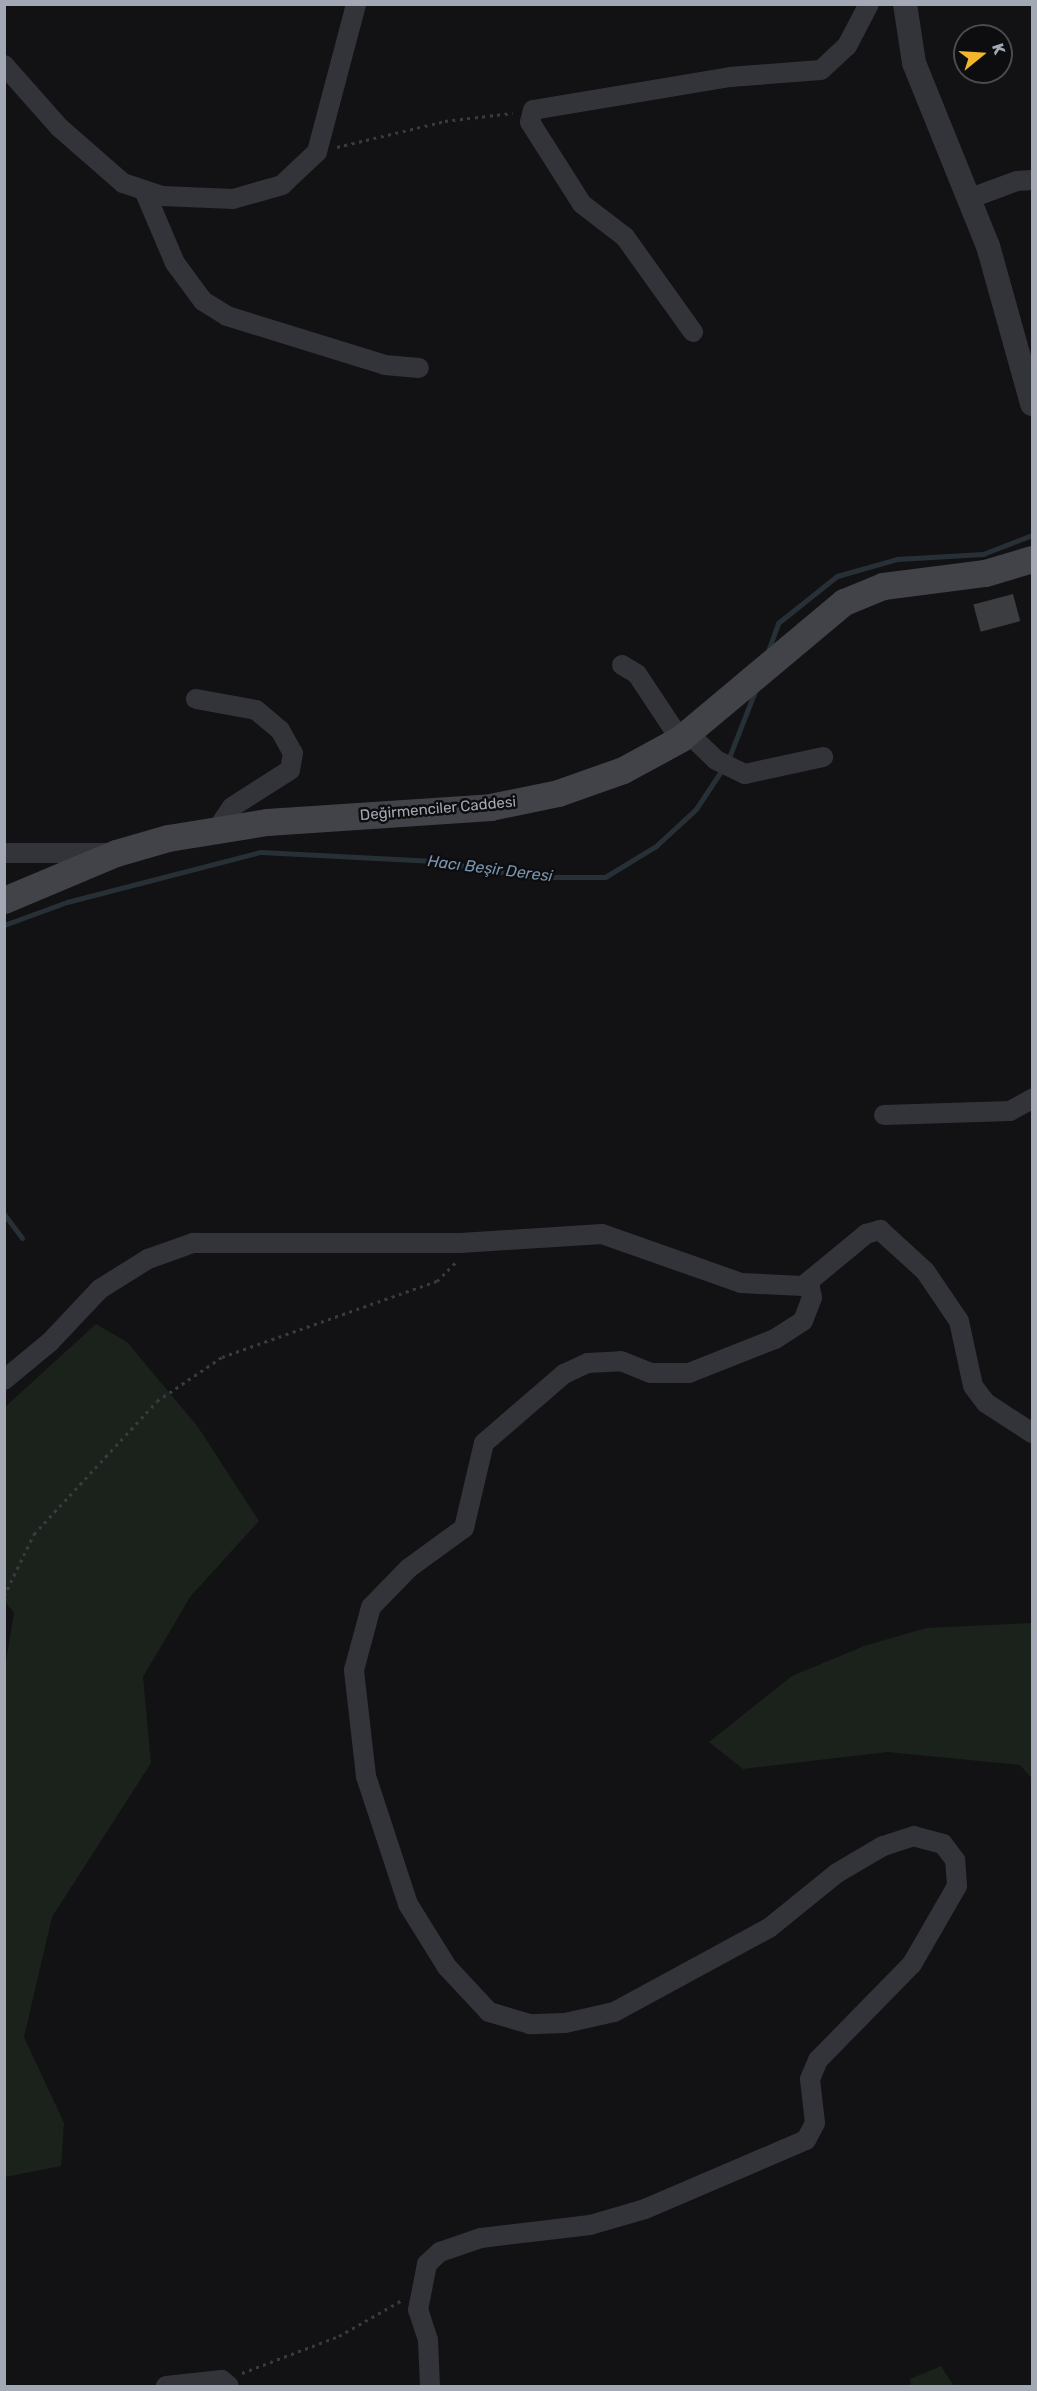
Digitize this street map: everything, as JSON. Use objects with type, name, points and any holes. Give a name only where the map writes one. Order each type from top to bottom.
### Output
[{"type":"main road","name":"Değirmenciler Caddesi","points":[[4,900],[116,853],[217,829],[523,802],[623,770],[683,735],[730,698],[799,634],[844,602],[883,586],[986,573],[1032,559]]},
{"type":"street","points":[[4,65],[78,146],[123,183],[144,190],[233,199],[282,185],[317,152],[356,4]]},
{"type":"street","points":[[693,332],[625,237],[582,204],[535,132],[530,122],[533,110],[730,77],[821,70],[847,46],[869,4]]},
{"type":"street","points":[[905,4],[914,63],[971,198],[1032,404]]},
{"type":"street","points":[[971,198],[1017,181],[1032,180]]},
{"type":"street","points":[[144,190],[175,263],[204,300],[227,316],[385,365],[419,368]]},
{"type":"street","points":[[622,665],[637,674],[683,735],[716,760],[745,774],[823,757]]},
{"type":"street","points":[[196,699],[256,710],[280,730],[293,753],[290,770],[232,807],[217,829]]},
{"type":"street","points":[[4,853],[116,853]]},
{"type":"street","points":[[884,1115],[1010,1111],[1032,1099]]},
{"type":"street","points":[[4,1380],[50,1342],[100,1289],[148,1259],[193,1243],[461,1243],[602,1234],[741,1283],[809,1282],[866,1234],[880,1230],[925,1271],[959,1321],[974,1386],[986,1402],[1032,1433]]},
{"type":"street","points":[[430,2386],[428,2340],[418,2310],[427,2264],[440,2252],[481,2238],[590,2225],[645,2209],[806,2139],[815,2123],[810,2079],[818,2060],[912,1964],[957,1886],[955,1860],[943,1844],[914,1836],[883,1846],[837,1873],[769,1928],[614,2012],[565,2023],[530,2024],[489,2012],[447,1967],[408,1904],[366,1776],[354,1670],[371,1607],[409,1568],[464,1528],[484,1443],[564,1374],[588,1364],[621,1361],[650,1373],[689,1373],[775,1339],[803,1321],[812,1298],[809,1282]]},
{"type":"street","points":[[166,2386],[225,2383]]},
{"type":"path","points":[[317,152],[445,121],[533,110]]},
{"type":"path","points":[[4,1596],[34,1534],[157,1401],[222,1357],[437,1281],[455,1267],[461,1243]]},
{"type":"path","points":[[225,2383],[339,2336],[422,2289]]},
{"type":"shaded area","points":[[96,1324],[127,1342],[198,1427],[259,1521],[190,1597],[143,1677],[151,1763],[52,1917],[24,2037],[64,2123],[61,2166],[5,2177],[4,1673],[14,1613],[4,1600],[5,1407]]},
{"type":"shaded area","points":[[1032,1623],[1032,1779],[1020,1765],[887,1752],[743,1769],[709,1742],[792,1676],[864,1646],[926,1628]]},
{"type":"shaded area","points":[[941,2366],[954,2386],[911,2386],[910,2379]]},
{"type":"building","points":[[1013,594],[1020,621],[981,632],[973,605]]},
{"type":"waterway","name":"Hacı Beşir Deresi","points":[[768,651],[778,623],[837,576],[897,559],[983,554],[1032,535]]},
{"type":"waterway","name":"Hacı Beşir Deresi","points":[[728,760],[755,691]]},
{"type":"waterway","name":"Hacı Beşir Deresi","points":[[4,925],[67,902],[261,852],[434,861],[533,877],[605,877],[656,846],[696,809],[723,768]]},
{"type":"waterway","name":"Hacı Beşir Deresi","points":[[4,1214],[22,1238]]}]
